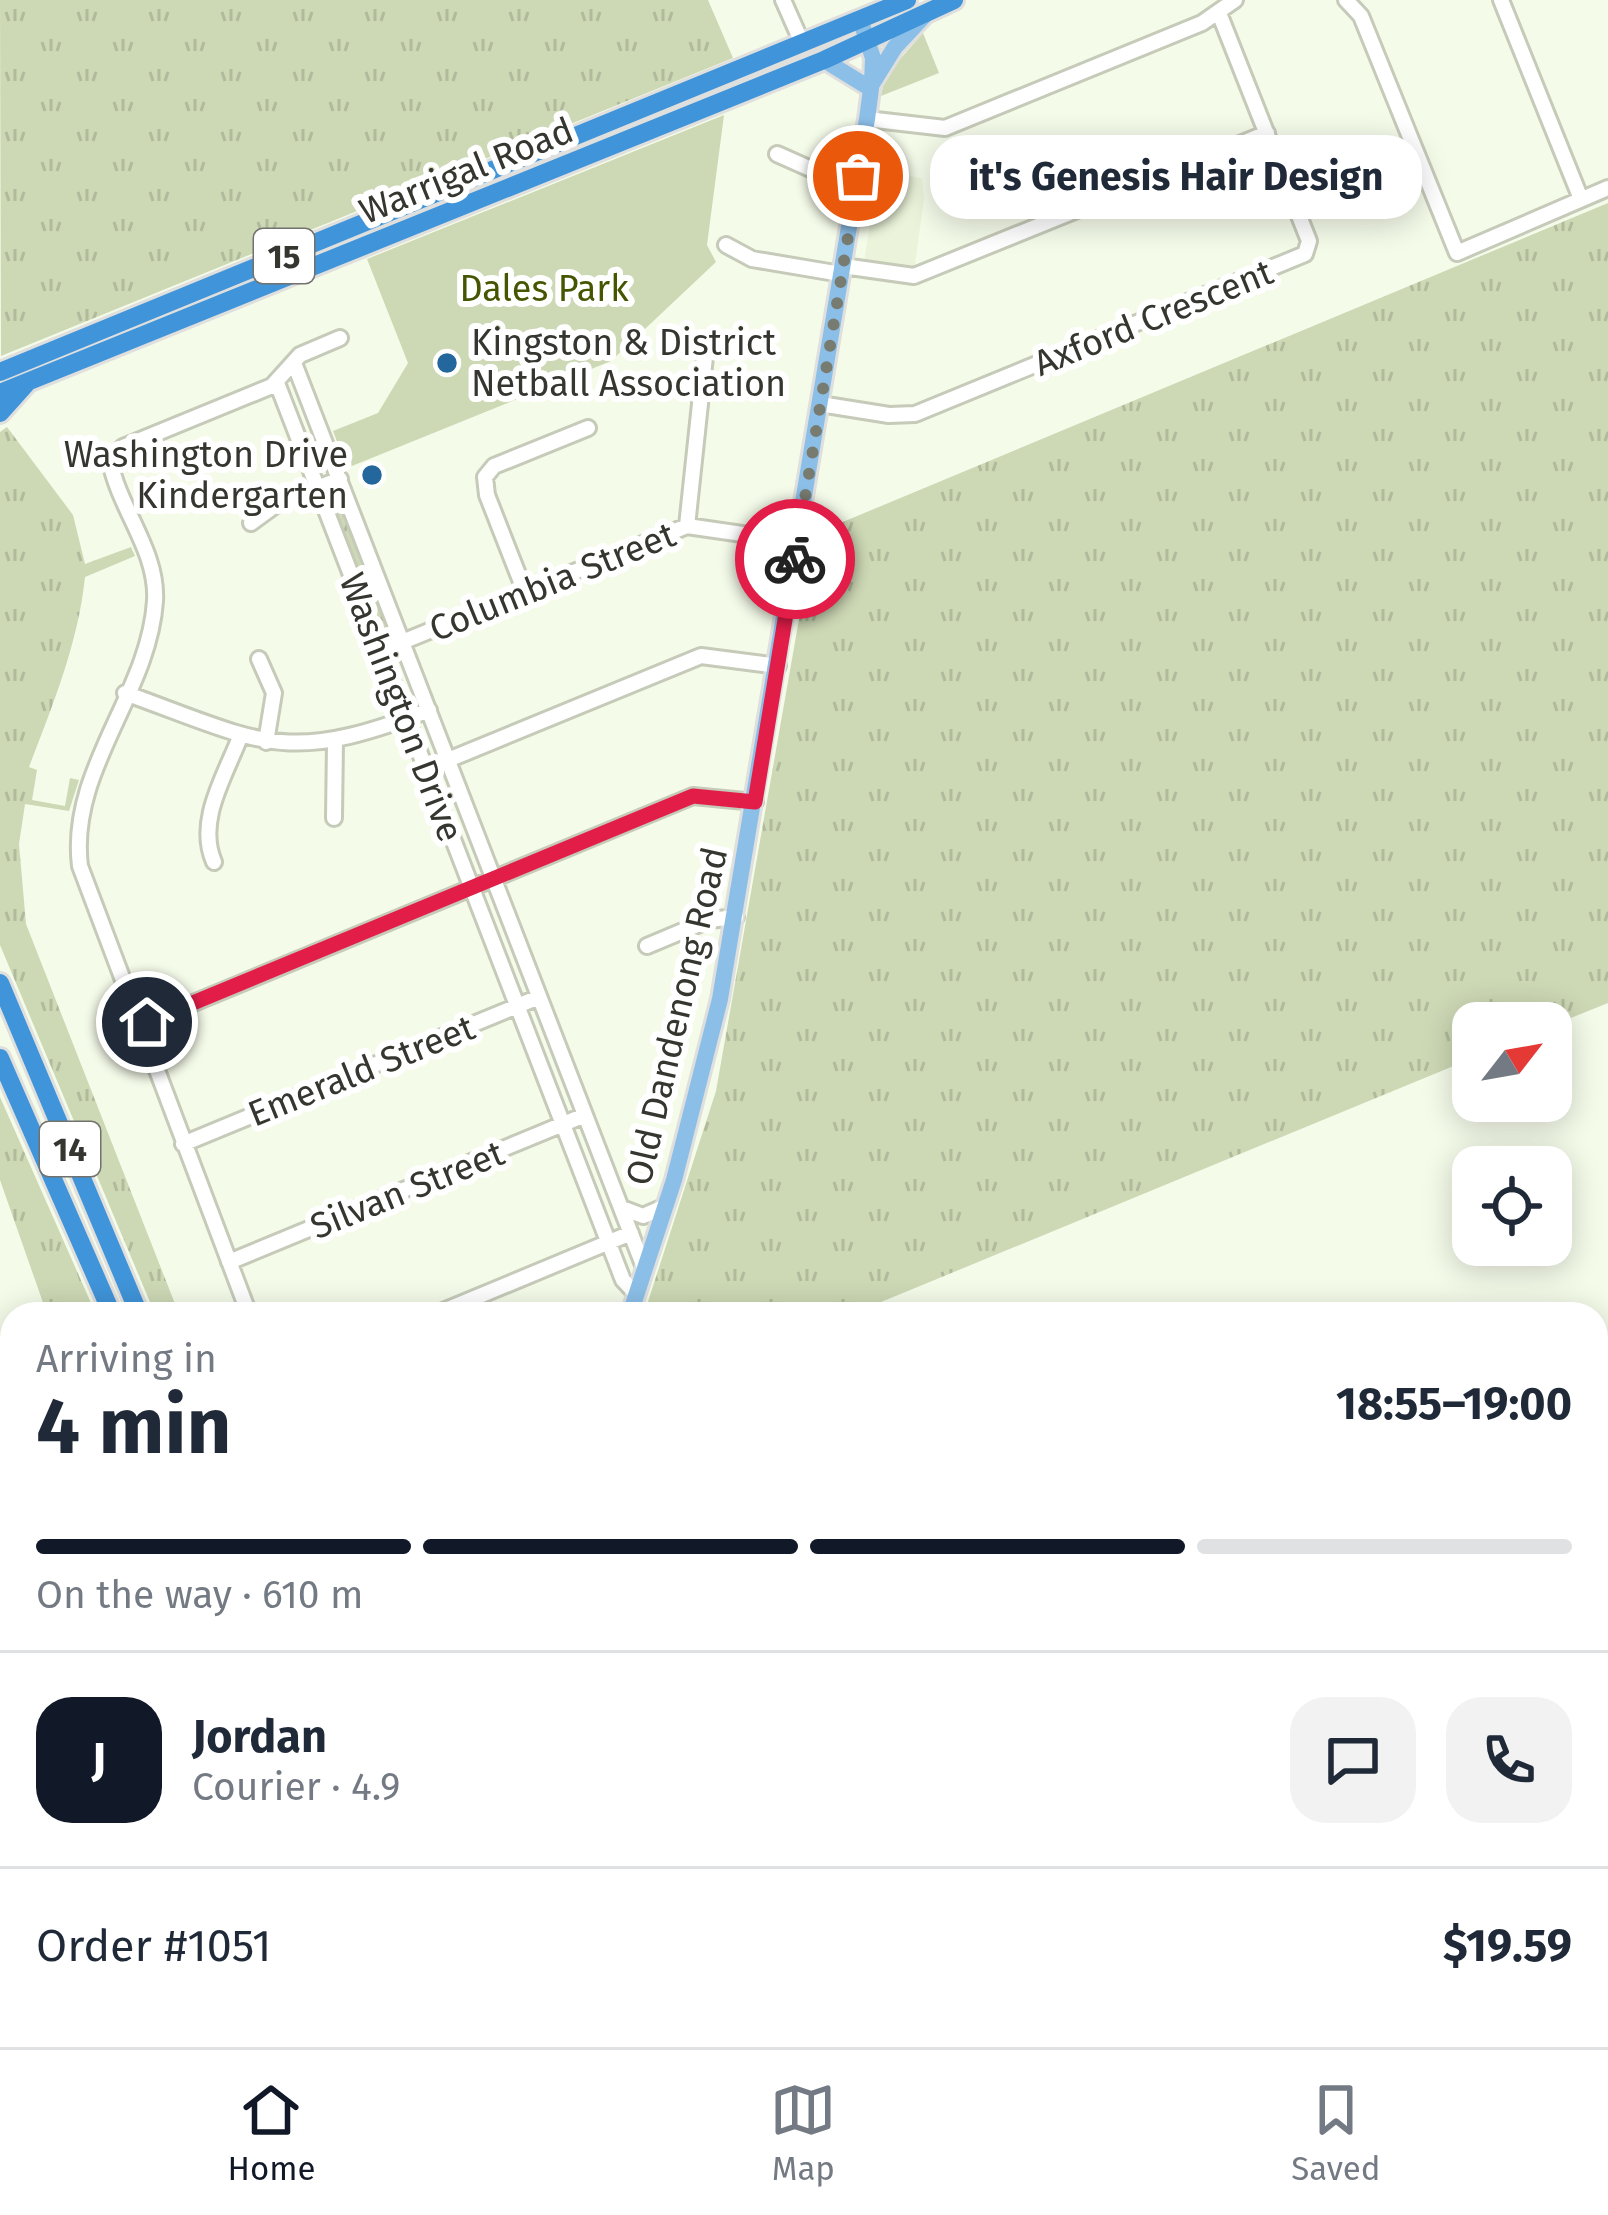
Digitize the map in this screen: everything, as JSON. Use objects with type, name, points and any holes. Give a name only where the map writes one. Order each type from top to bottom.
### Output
[{"type":"highway","name":"Warrigal Road","points":[[0,372],[908,0]]},
{"type":"highway","name":"Warrigal Road","points":[[0,393],[824,60],[954,0]]},
{"type":"highway","points":[[0,413],[29,380]]},
{"type":"highway","name":"14","points":[[0,983],[135,1302]]},
{"type":"highway","name":"14","points":[[0,1058],[107,1302]]},
{"type":"main road","points":[[824,60],[871,87],[895,47],[927,13]]},
{"type":"main road","name":"Old Dandenong Road","points":[[634,1302],[699,1090],[736,917],[867,119],[869,40],[860,19]]},
{"type":"street","points":[[783,0],[802,44]]},
{"type":"street","points":[[867,119],[927,130],[945,128],[1219,14],[1235,0]]},
{"type":"street","points":[[1346,0],[1360,16],[1456,250],[1608,188]]},
{"type":"street","points":[[1501,0],[1581,199]]},
{"type":"street","name":"Axford Crescent","points":[[820,404],[915,414],[1304,255],[1309,241],[1219,14]]},
{"type":"street","points":[[726,245],[752,259],[914,276],[1267,133]]},
{"type":"street","points":[[777,154],[813,170],[858,176]]},
{"type":"street","points":[[245,1302],[86,891],[78,854],[85,797],[153,620],[155,586],[111,458],[123,447],[280,381],[304,352],[340,338]]},
{"type":"street","points":[[687,526],[705,357]]},
{"type":"street","name":"Washington Drive","points":[[294,363],[645,1270]]},
{"type":"street","name":"Washington Drive","points":[[280,381],[622,1280],[637,1295]]},
{"type":"street","points":[[525,592],[487,495],[485,477],[494,466],[588,428]]},
{"type":"street","points":[[251,523],[340,479]]},
{"type":"street","name":"Columbia Street","points":[[380,651],[687,526],[798,542]]},
{"type":"street","points":[[426,769],[701,656],[778,666]]},
{"type":"street","points":[[260,659],[274,693],[266,742]]},
{"type":"street","points":[[125,693],[266,742],[335,742],[429,710]]},
{"type":"street","points":[[214,862],[207,839],[208,820],[240,736]]},
{"type":"street","points":[[334,818],[335,742]]},
{"type":"street","points":[[138,1025],[693,796],[755,802]]},
{"type":"street","points":[[646,946],[716,918],[736,917]]},
{"type":"street","name":"Emerald Street","points":[[183,1144],[539,997]]},
{"type":"street","name":"Silvan Street","points":[[230,1262],[585,1115]]},
{"type":"street","points":[[619,1204],[641,1216],[666,1206]]},
{"type":"street","points":[[465,1302],[631,1233]]},
{"type":"shaded area","points":[[879,171],[922,178],[924,199],[912,286],[861,279]]},
{"type":"green space","points":[[0,0],[708,0],[733,58],[1,356]]},
{"type":"green space","points":[[923,33],[939,73],[881,96],[885,76]]},
{"type":"green space","name":"Dales Park","points":[[724,115],[707,245],[716,262],[611,361],[347,468],[333,431],[378,413],[408,363],[367,259]]},
{"type":"green space","points":[[1608,203],[1608,1003],[1572,1018],[1572,1002],[1452,1002],[1452,1067],[881,1302],[648,1302],[716,1091],[814,534]]},
{"type":"green space","points":[[7,427],[73,515],[85,564],[131,547],[135,556],[85,577],[71,650],[29,767],[37,770],[32,800],[65,806],[70,778],[79,780],[69,811],[25,804],[19,844],[26,924],[174,1302],[150,1302],[0,945],[0,432]]},
{"type":"green space","points":[[338,493],[393,632],[389,638],[382,638],[327,501]]},
{"type":"green space","points":[[0,1097],[91,1302],[43,1302],[0,1180]]},
{"type":"way so far","points":[[795,559],[858,176]]},
{"type":"place","name":"it's Genesis Hair Design","points":[[858,176]]},
{"type":"place","name":"Kingston & District Netball Association","points":[[447,363]]},
{"type":"place","name":"Washington Drive Kindergarten","points":[[372,475]]},
{"type":"route","points":[[147,1022],[693,796],[755,802],[795,559]]}]
